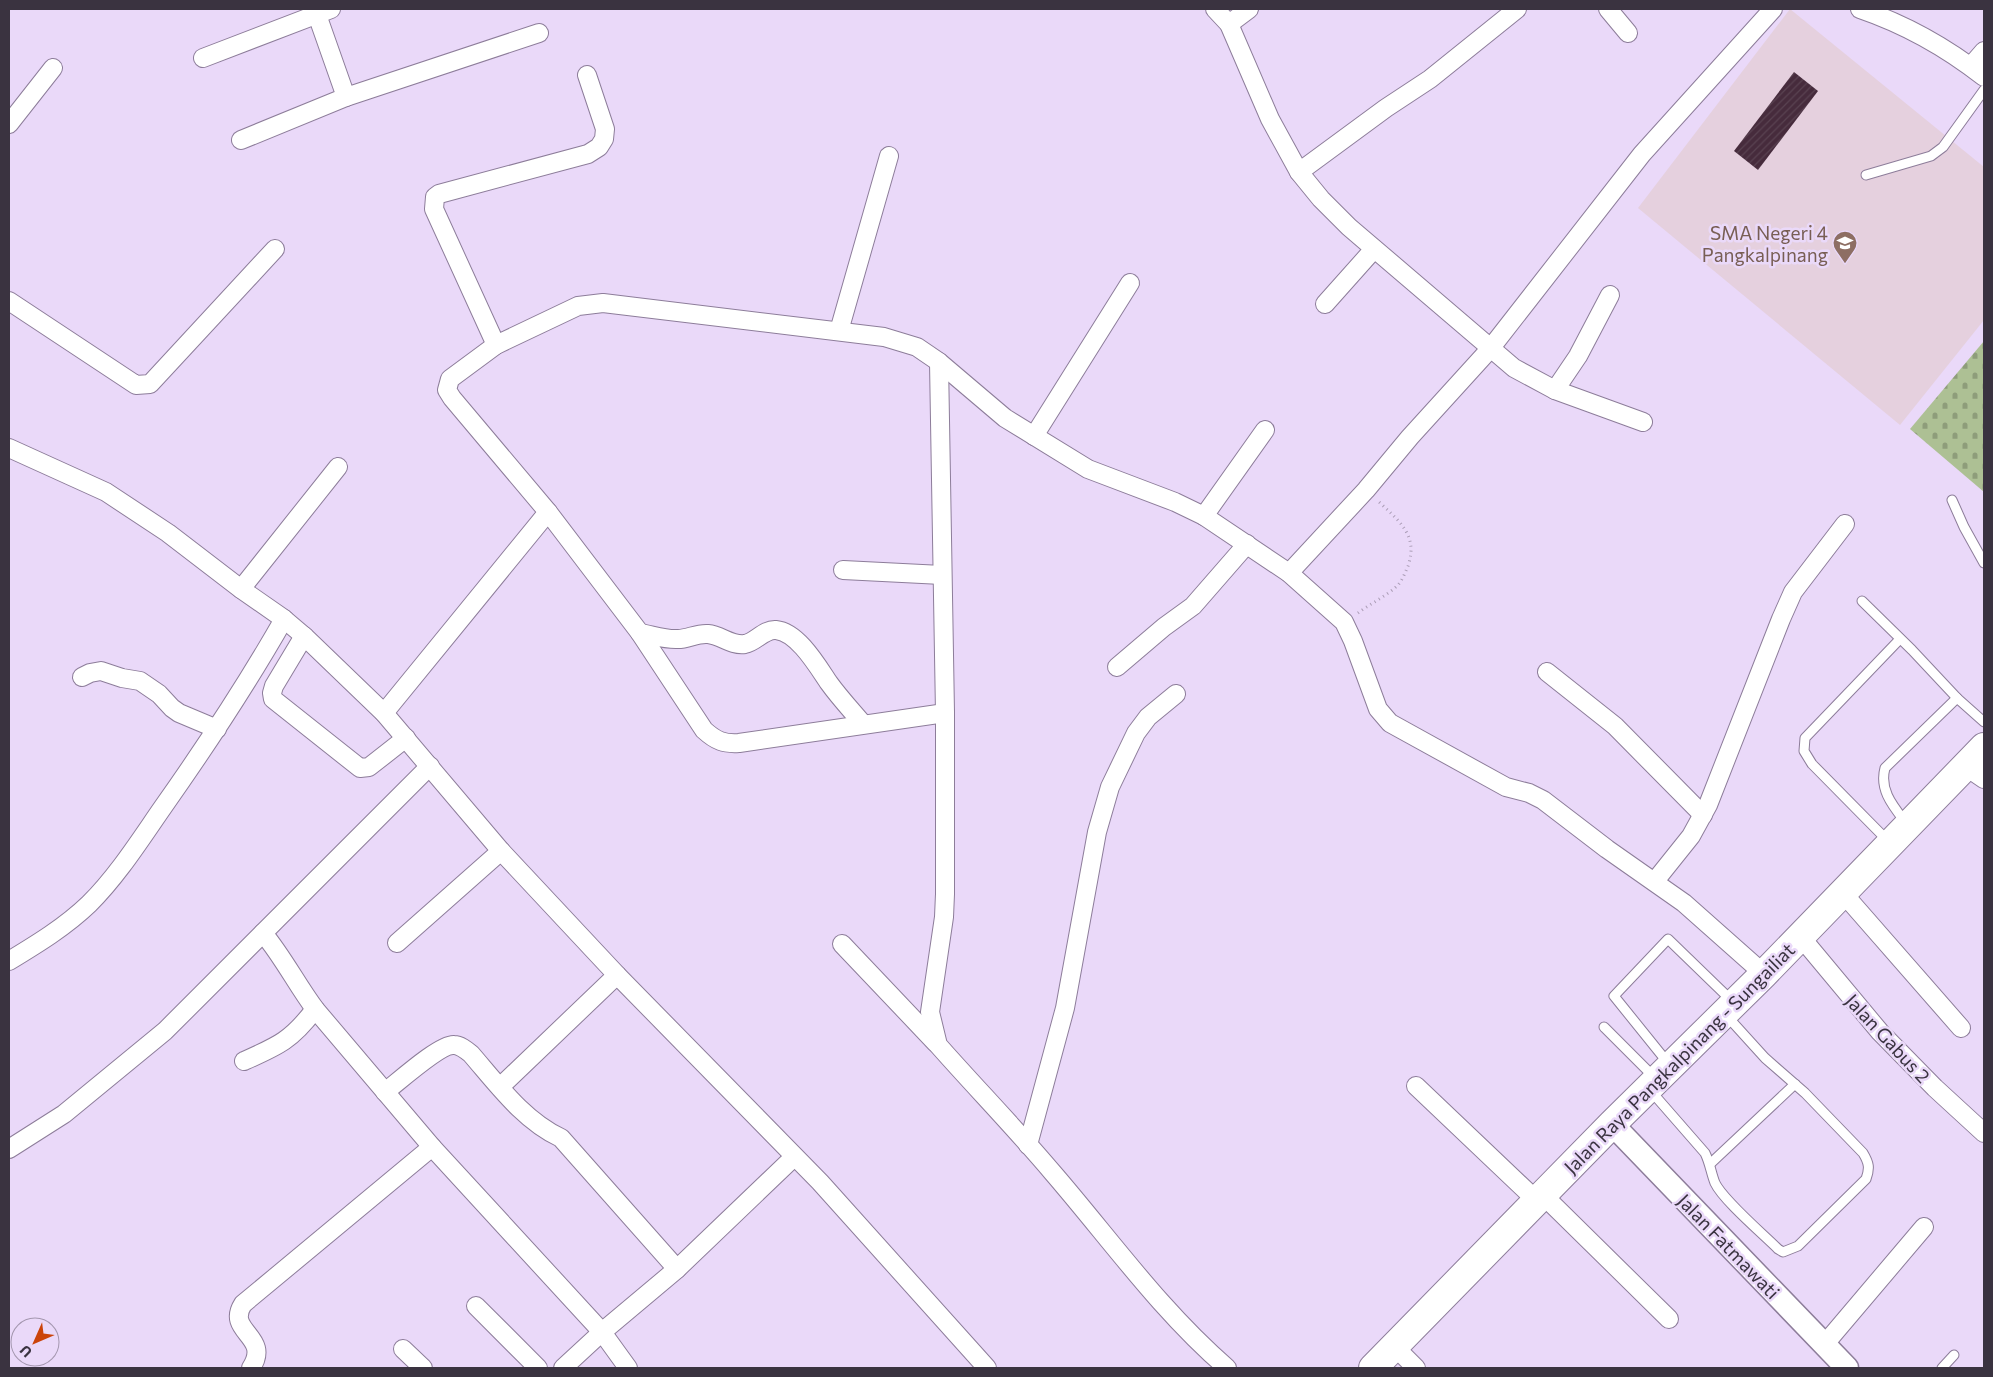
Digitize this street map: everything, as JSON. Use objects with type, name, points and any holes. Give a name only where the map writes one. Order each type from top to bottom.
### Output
[{"type":"highway","name":"Jalan Raya Pangkalpinang - Sungailiat","points":[[1373,1368],[1612,1124],[1764,974],[1899,834],[1974,773],[1984,747]]},
{"type":"street","points":[[1215,9],[1229,24],[1270,119],[1299,172],[1321,199],[1374,249],[1514,368],[1555,390],[1643,422]]},
{"type":"street","points":[[1229,24],[1249,9]]},
{"type":"street","points":[[1299,172],[1430,79],[1517,9]]},
{"type":"street","points":[[1608,9],[1628,33]]},
{"type":"street","points":[[1289,573],[1366,490],[1410,437],[1490,348],[1642,154],[1773,9]]},
{"type":"street","points":[[1860,9],[1885,13],[1977,72],[1984,51]]},
{"type":"street","points":[[203,58],[321,10],[346,97]]},
{"type":"street","points":[[241,140],[346,97],[539,33]]},
{"type":"street","points":[[9,124],[53,68]]},
{"type":"street","points":[[496,345],[434,209],[435,197],[439,194],[588,154],[599,148],[604,139],[605,129],[587,75]]},
{"type":"street","points":[[839,331],[889,156]]},
{"type":"street","points":[[9,302],[136,385],[144,386],[150,384],[275,249]]},
{"type":"street","points":[[1325,304],[1374,249]]},
{"type":"street","points":[[1034,436],[1130,284]]},
{"type":"street","points":[[1555,390],[1578,356],[1610,295]]},
{"type":"street","points":[[945,713],[740,743],[721,742],[704,730],[640,633],[548,512],[447,390],[450,379],[496,345],[578,306],[596,303],[884,336],[917,347],[939,362],[1000,414],[1088,469],[1175,502],[1204,516],[1289,573],[1344,622],[1353,641],[1378,710],[1390,723],[1506,787],[1536,796],[1607,849],[1655,881],[1706,922],[1764,974]]},
{"type":"street","points":[[938,1046],[930,1012],[945,902],[945,713],[939,362]]},
{"type":"street","points":[[1204,516],[1265,430]]},
{"type":"street","points":[[9,448],[106,492],[168,532],[304,636],[384,713],[501,851],[617,975],[820,1182],[988,1368]]},
{"type":"street","points":[[242,589],[338,467]]},
{"type":"street","points":[[384,713],[548,512]]},
{"type":"street","points":[[1655,881],[1691,836],[1703,815],[1787,604],[1844,524]]},
{"type":"street","points":[[1117,667],[1164,627],[1193,606],[1246,544]]},
{"type":"street","points":[[843,570],[942,575]]},
{"type":"street","points":[[9,961],[69,921],[110,881],[217,728],[255,670],[284,619]]},
{"type":"street","points":[[640,633],[678,639],[697,634],[710,634],[734,644],[744,644],[753,641],[765,632],[776,630],[786,634],[808,651],[829,683],[863,724]]},
{"type":"street","points":[[304,636],[274,686],[273,699],[360,768],[369,767],[406,738]]},
{"type":"street","points":[[82,677],[101,671],[122,678],[140,681],[159,694],[179,713],[217,728]]},
{"type":"street","points":[[1547,672],[1615,726],[1703,815]]},
{"type":"street","points":[[1028,1145],[1067,1000],[1097,832],[1110,787],[1136,733],[1148,717],[1176,694]]},
{"type":"street","points":[[9,1149],[64,1114],[153,1042],[430,766]]},
{"type":"street","points":[[397,943],[501,851]]},
{"type":"street","points":[[1842,892],[1961,1028]]},
{"type":"street","points":[[264,933],[280,953],[300,990],[385,1092],[602,1332],[628,1368]]},
{"type":"street","name":"Jalan Gabus 2","points":[[1800,936],[1880,1032],[1935,1088],[1984,1133]]},
{"type":"street","points":[[842,944],[1028,1145],[1168,1312],[1196,1342],[1227,1368]]},
{"type":"street","points":[[500,1087],[617,975]]},
{"type":"street","points":[[244,1061],[280,1044],[292,1036],[302,1028],[316,1009]]},
{"type":"street","points":[[385,1092],[441,1048],[455,1044],[471,1054],[500,1087],[538,1125],[561,1138],[677,1269]]},
{"type":"street","points":[[1416,1086],[1540,1198],[1669,1319]]},
{"type":"street","name":"Jalan Fatmawati","points":[[1612,1124],[1847,1368]]},
{"type":"street","points":[[251,1368],[257,1358],[257,1350],[253,1341],[240,1325],[239,1310],[243,1304],[432,1146]]},
{"type":"street","points":[[563,1368],[602,1332],[677,1269],[794,1157]]},
{"type":"street","points":[[1824,1345],[1924,1227]]},
{"type":"street","points":[[476,1306],[538,1368]]},
{"type":"street","points":[[1394,1346],[1416,1368]]},
{"type":"street","points":[[403,1349],[423,1368]]},
{"type":"lane","points":[[1866,176],[1931,156],[1943,146],[1984,90]]},
{"type":"lane","points":[[1952,500],[1964,527],[1984,563]]},
{"type":"lane","points":[[1862,601],[1957,698],[1984,722]]},
{"type":"lane","points":[[1899,834],[1812,764],[1804,751],[1804,738],[1900,639]]},
{"type":"lane","points":[[1899,834],[1894,807],[1885,790],[1882,778],[1885,768],[1957,698]]},
{"type":"lane","points":[[1668,938],[1729,1008],[1765,1058],[1795,1084],[1863,1153],[1869,1164],[1866,1179],[1798,1246],[1789,1251],[1783,1252],[1778,1249],[1724,1195],[1716,1183],[1705,1153],[1658,1078],[1614,996],[1668,938]]},
{"type":"lane","points":[[1604,1027],[1658,1078]]},
{"type":"lane","points":[[1710,1164],[1795,1084]]},
{"type":"lane","points":[[1942,1368],[1954,1355]]},
{"type":"path","points":[[1344,622],[1397,586],[1405,574],[1411,558],[1412,546],[1409,534],[1396,518],[1366,490]]},
{"type":"shaded area","name":"SMA Negeri 4 Pangkalpinang","points":[[1790,9],[1984,167],[1984,320],[1900,425],[1638,208]]},
{"type":"green space","points":[[1984,341],[1984,492],[1910,429]]},
{"type":"building","points":[[1794,72],[1818,91],[1758,170],[1734,151]]},
{"type":"place","name":"SMA Negeri 4 Pangkalpinang","points":[[1845,264]]}]
